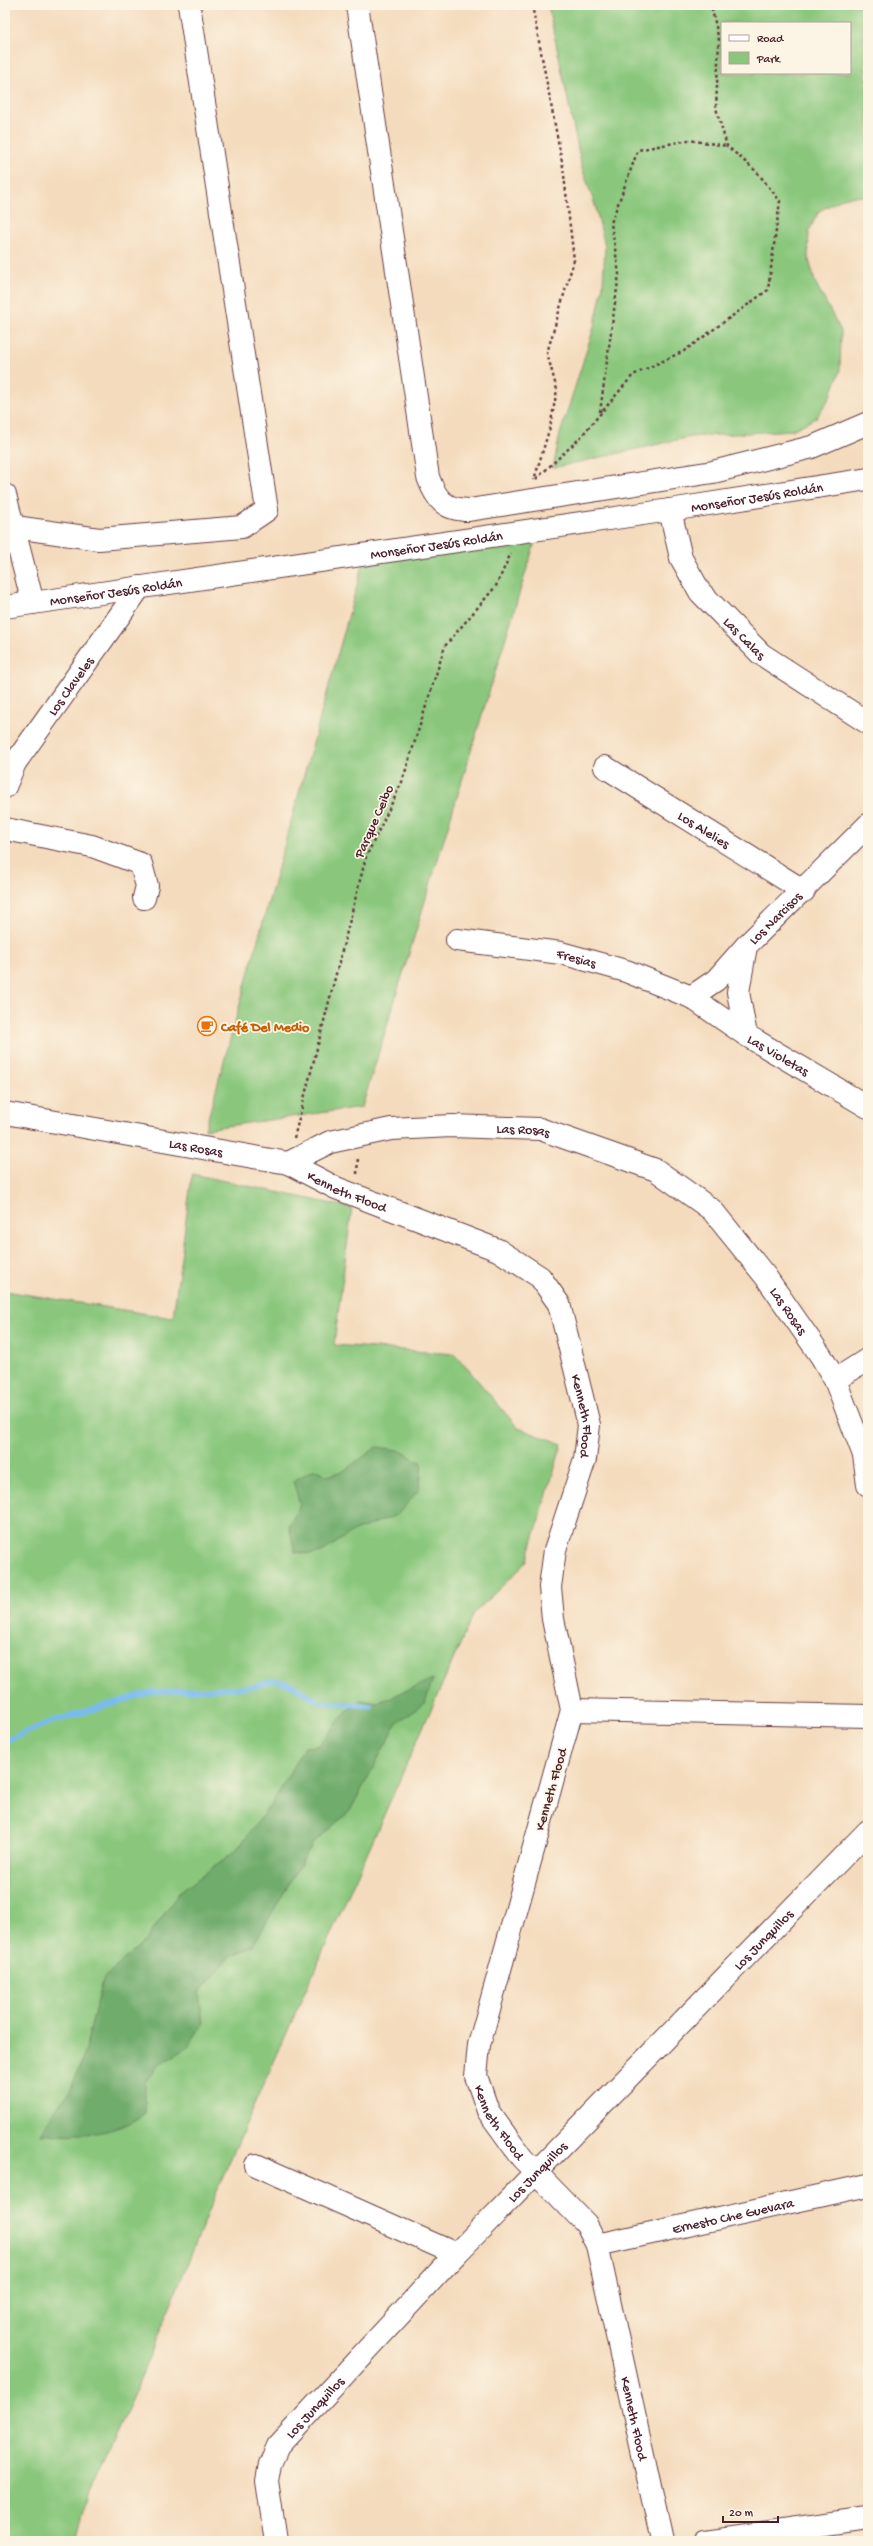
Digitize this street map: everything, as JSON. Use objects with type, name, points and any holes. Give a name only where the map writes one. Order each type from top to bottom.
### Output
[{"type":"street","points":[[10,530],[99,538],[242,527],[268,510],[189,5]]},
{"type":"street","points":[[357,5],[428,477],[434,495],[454,510],[469,510],[531,492],[729,469],[812,447],[868,423]]},
{"type":"street","name":"Monseñor Jesús Roldán","points":[[5,607],[523,532],[868,479]]},
{"type":"street","points":[[523,532],[531,492]]},
{"type":"street","points":[[5,495],[10,530],[33,603]]},
{"type":"street","name":"Las Calas","points":[[670,510],[681,558],[700,592],[760,654],[868,723]]},
{"type":"street","name":"Los Claveles","points":[[5,787],[15,763],[140,587]]},
{"type":"street","name":"Los Alelies","points":[[605,767],[804,891]]},
{"type":"street","name":"Los Narcisos","points":[[746,1035],[738,992],[746,946],[804,891],[868,825]]},
{"type":"street","points":[[5,829],[92,846],[141,864],[147,886],[144,898]]},
{"type":"street","name":"Fresias","points":[[458,940],[562,953],[626,971],[692,997]]},
{"type":"street","points":[[692,997],[716,980],[746,946]]},
{"type":"street","name":"Las Violetas","points":[[692,997],[746,1035],[868,1107]]},
{"type":"street","name":"Las Rosas","points":[[10,1111],[288,1164],[330,1142],[391,1129],[452,1126],[540,1129],[656,1170],[712,1210],[766,1277],[835,1380],[864,1455],[868,1485]]},
{"type":"street","name":"Kenneth Flood","points":[[288,1164],[336,1188],[498,1250],[540,1277],[559,1304],[589,1426],[586,1459],[555,1550],[550,1586],[554,1619],[572,1710],[479,2046],[476,2076],[488,2111],[522,2158],[538,2172],[586,2224],[597,2245],[662,2541]]},
{"type":"street","points":[[835,1380],[868,1359]]},
{"type":"street","points":[[572,1710],[868,1716]]},
{"type":"street","name":"Los Junquillos","points":[[276,2541],[267,2481],[270,2464],[278,2446],[456,2254],[538,2172],[868,1831]]},
{"type":"street","points":[[256,2165],[456,2254]]},
{"type":"street","name":"Ernesto Che Guevara","points":[[597,2245],[868,2185]]},
{"type":"street","points":[[705,2541],[868,2518]]},
{"type":"path","points":[[531,492],[550,427],[557,390],[547,353],[574,260],[563,166],[532,5]]},
{"type":"path","points":[[711,5],[719,40],[716,108],[727,146]]},
{"type":"path","points":[[531,492],[579,439],[600,414],[632,375],[684,351],[768,290],[780,201],[757,172],[727,146],[689,140],[638,150],[611,223],[619,274],[600,414]]},
{"type":"path","name":"Parque Ceibo","points":[[288,1164],[366,857],[402,782],[445,646],[496,586],[523,532]]},
{"type":"path","points":[[357,1174],[358,1153]]},
{"type":"green space","points":[[544,5],[862,5],[868,105],[868,196],[846,197],[819,211],[809,231],[808,256],[815,282],[841,331],[840,371],[830,397],[816,418],[792,430],[690,437],[553,468],[560,434],[595,324],[603,285],[605,246],[595,205],[582,168],[549,10]]},
{"type":"green space","points":[[535,542],[362,1107],[205,1129],[363,564]]},
{"type":"green space","points":[[192,1174],[352,1208],[334,1345],[455,1354],[518,1428],[562,1444],[526,1563],[474,1613],[227,2167],[137,2387],[89,2492],[76,2541],[5,2541],[5,1291],[173,1318]]},
{"type":"green space","points":[[377,1447],[399,1450],[422,1463],[419,1490],[397,1515],[354,1531],[322,1552],[309,1554],[295,1552],[289,1526],[300,1505],[293,1481],[315,1469],[328,1476],[345,1470]]},
{"type":"green space","points":[[433,1679],[425,1703],[397,1723],[350,1811],[313,1843],[252,1947],[230,1956],[199,1993],[203,2024],[187,2048],[159,2065],[145,2082],[145,2113],[132,2121],[107,2131],[82,2134],[41,2135],[52,2114],[70,2091],[82,2061],[104,1977],[147,1939],[178,1894],[237,1849],[273,1802],[304,1747],[318,1746],[347,1711],[361,1700],[377,1703]]},
{"type":"waterway","points":[[5,1741],[50,1722],[151,1692],[253,1687],[273,1680],[292,1685],[320,1702],[371,1706]]},
{"type":"place","name":"Café Del Medio","points":[[207,1026]]}]
